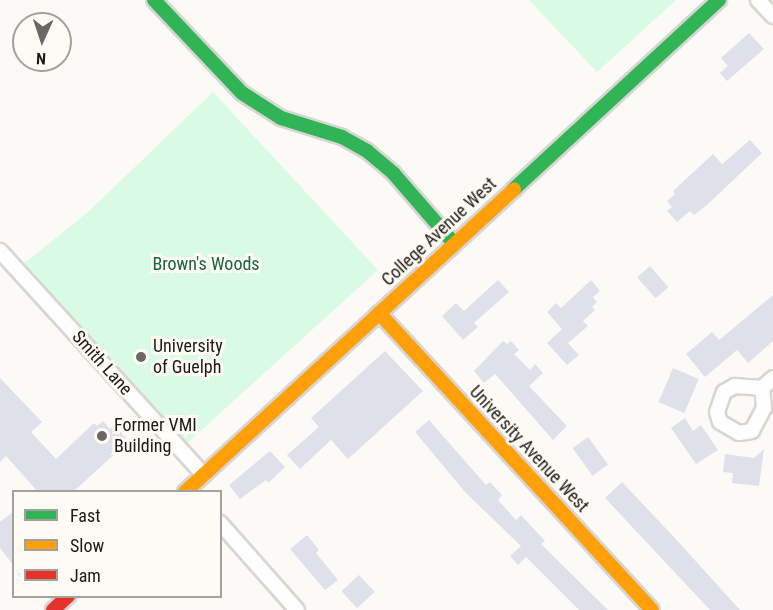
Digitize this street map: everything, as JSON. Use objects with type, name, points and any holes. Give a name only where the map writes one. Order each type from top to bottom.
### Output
[{"type":"street","points":[[154,0],[242,93],[281,117],[340,136],[367,151],[394,174],[453,242]]},
{"type":"street","name":"College Avenue West","points":[[189,490],[453,242],[719,0]]},
{"type":"street","points":[[758,0],[773,16]]},
{"type":"street","name":"Smith Lane","points":[[0,251],[204,475]]},
{"type":"street","name":"University Avenue West","points":[[379,313],[652,610]]},
{"type":"street","points":[[222,525],[297,610]]},
{"type":"street","points":[[53,610],[67,598]]},
{"type":"green space","points":[[529,0],[676,0],[597,72]]},
{"type":"green space","name":"Brown's Woods","points":[[213,92],[378,270],[185,445],[21,266],[87,213]]},
{"type":"building","points":[[749,33],[764,49],[727,81],[720,73],[728,66],[721,58]]},
{"type":"building","points":[[750,140],[762,153],[708,204],[694,215],[690,211],[677,222],[667,211],[672,207],[667,201],[675,194],[673,191],[713,154],[722,164]]},
{"type":"building","points":[[650,266],[668,287],[656,298],[637,277]]},
{"type":"building","points":[[498,280],[509,292],[474,323],[478,327],[463,340],[442,316],[456,303],[464,311]]},
{"type":"building","points":[[591,280],[600,291],[593,297],[597,302],[592,307],[595,310],[583,321],[588,326],[568,343],[579,355],[567,365],[547,343],[562,329],[547,312],[556,303],[561,308]]},
{"type":"building","points":[[773,295],[773,341],[748,363],[737,350],[705,377],[686,354],[712,332],[719,340]]},
{"type":"building","points":[[503,341],[507,344],[511,341],[519,350],[514,354],[530,370],[535,364],[543,373],[529,386],[567,426],[553,440],[495,374],[484,383],[474,371]]},
{"type":"building","points":[[385,351],[423,391],[348,459],[331,440],[300,469],[287,455],[319,427],[311,418]]},
{"type":"building","points":[[673,368],[699,379],[684,413],[659,402]]},
{"type":"building","name":"Former VMI Building","points":[[0,378],[42,422],[31,432],[56,459],[94,423],[97,426],[103,421],[110,429],[114,425],[129,441],[75,490],[36,490],[6,456],[0,462]]},
{"type":"building","points":[[685,418],[693,431],[701,425],[718,450],[696,464],[671,428]]},
{"type":"building","points":[[429,420],[486,485],[490,482],[502,495],[498,500],[516,520],[521,515],[545,541],[541,544],[608,610],[579,610],[526,557],[518,565],[510,556],[521,546],[465,492],[415,432]]},
{"type":"building","points":[[588,437],[608,465],[593,476],[573,448]]},
{"type":"building","points":[[764,449],[759,486],[732,483],[733,473],[723,472],[725,454],[754,458]]},
{"type":"building","points":[[270,451],[285,467],[268,483],[266,480],[240,499],[229,485]]},
{"type":"building","points":[[622,482],[740,610],[710,610],[605,498]]},
{"type":"building","points":[[12,513],[12,563],[0,548],[0,522]]},
{"type":"building","points":[[307,535],[319,550],[316,553],[338,580],[325,590],[290,549]]},
{"type":"building","points":[[359,575],[375,592],[357,608],[341,591]]},
{"type":"traffic: fast","points":[[154,0],[242,93],[281,118],[342,137],[367,151],[394,174],[453,242]]},
{"type":"traffic: fast","points":[[514,189],[719,0]]},
{"type":"traffic: slow","points":[[187,490],[514,189]]},
{"type":"traffic: slow","points":[[379,313],[652,610]]},
{"type":"traffic: jam","points":[[53,610],[66,598]]},
{"type":"place","name":"University of Guelph","points":[[141,357]]},
{"type":"place","name":"Former VMI Building","points":[[102,436]]}]
